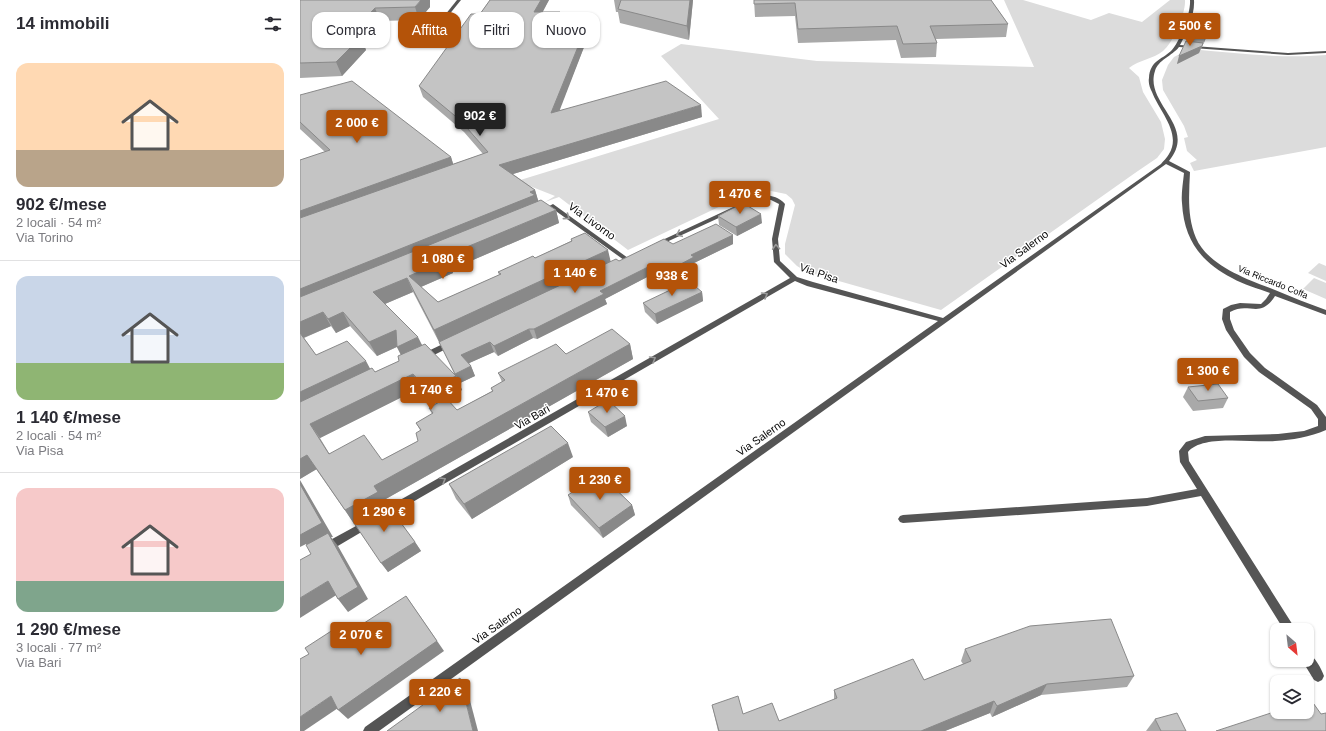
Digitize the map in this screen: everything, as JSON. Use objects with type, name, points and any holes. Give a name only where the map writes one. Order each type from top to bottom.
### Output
[{"type":"street","points":[[449,12],[459,0]]},
{"type":"street","points":[[1166,162],[1175,148],[1176,140],[1172,124],[1155,97],[1150,80],[1152,69],[1156,63],[1176,49],[1193,8],[1192,0]]},
{"type":"street","points":[[1177,46],[1288,54],[1326,52]]},
{"type":"street","name":"Via Riccardo Coffa","points":[[1166,162],[1187,172],[1186,208],[1193,239],[1200,250],[1214,264],[1235,277],[1326,313]]},
{"type":"street","name":"Via Salerno","points":[[369,731],[1166,162]]},
{"type":"street","name":"Via Pisa","points":[[654,246],[759,197],[771,197],[778,200],[782,204],[775,239],[778,262],[795,278],[810,284],[945,320]]},
{"type":"street","name":"Via Livorno","points":[[539,212],[553,206],[626,259]]},
{"type":"street","name":"Via Bari","points":[[321,551],[795,278]]},
{"type":"street","points":[[1274,292],[1269,303],[1262,306],[1233,306],[1226,311],[1226,319],[1230,330],[1247,355],[1262,370],[1314,407],[1322,418],[1323,428],[1314,432],[1273,438],[1223,438],[1196,441],[1189,444],[1183,451],[1185,462],[1286,623]]},
{"type":"street","points":[[413,361],[456,341]]},
{"type":"street","points":[[903,519],[1147,502],[1204,492]]},
{"type":"street","points":[[1312,667],[1318,676]]},
{"type":"shaded area","points":[[1004,0],[1023,0],[1091,20],[1109,13],[1142,22],[1170,0],[1185,0],[1181,20],[1175,35],[1167,47],[1159,54],[1129,68],[1139,77],[1143,92],[1161,122],[1165,139],[1164,149],[1157,158],[941,310],[807,272],[797,266],[785,254],[785,244],[795,205],[792,199],[786,194],[766,190],[744,195],[628,250],[559,197],[545,202],[555,196],[517,181],[719,119],[661,56],[681,44],[817,61],[1034,67]]},
{"type":"shaded area","points":[[1190,49],[1275,56],[1326,55],[1326,147],[1194,171],[1190,163],[1197,160],[1187,151],[1184,138],[1188,137],[1184,126],[1163,90],[1162,80],[1168,65],[1174,57]]},
{"type":"shaded area","points":[[1319,263],[1326,266],[1326,281],[1308,273]]},
{"type":"shaded area","points":[[1314,278],[1326,283],[1326,299],[1303,289]]},
{"type":"building","points":[[300,0],[421,0],[415,7],[375,8],[371,12],[312,12],[312,48],[350,48],[336,62],[300,63]]},
{"type":"building","points":[[490,0],[541,0],[534,12],[532,12],[532,48],[577,48],[551,113],[666,81],[701,105],[499,165],[535,190],[530,192],[535,195],[300,289],[300,218],[488,152],[460,120],[419,86],[446,48],[461,48],[461,28],[469,17],[469,48],[524,48],[524,12],[481,12]]},
{"type":"building","points":[[621,0],[690,0],[687,26],[618,9]]},
{"type":"building","points":[[754,0],[991,0],[1008,24],[930,26],[937,43],[903,44],[897,26],[798,29],[795,3],[754,4]]},
{"type":"building","points":[[1199,15],[1214,17],[1205,38],[1189,37]]},
{"type":"building","points":[[1186,41],[1203,43],[1202,46],[1179,56]]},
{"type":"building","points":[[352,81],[451,157],[300,211],[300,160],[330,150],[300,122],[300,95]]},
{"type":"building","points":[[541,200],[556,210],[445,256],[448,259],[409,276],[438,302],[501,274],[498,272],[533,256],[535,258],[572,241],[571,239],[585,233],[608,250],[434,330],[407,278],[373,292],[418,337],[397,347],[396,330],[369,342],[343,312],[328,319],[323,312],[300,322],[300,297]]},
{"type":"building","points":[[743,203],[761,214],[736,227],[718,216]]},
{"type":"building","points":[[716,224],[733,235],[691,255],[694,257],[662,274],[650,266],[600,291],[604,294],[534,329],[529,329],[494,346],[490,342],[461,355],[471,366],[455,374],[439,342],[616,259],[619,261],[664,239],[673,244]]},
{"type":"building","points":[[689,281],[702,292],[655,314],[643,303]]},
{"type":"building","points":[[612,329],[630,344],[374,486],[378,492],[345,510],[307,455],[300,459],[300,402],[372,368],[375,372],[399,361],[398,356],[425,344],[456,376],[427,390],[413,374],[310,424],[329,454],[364,435],[382,460],[418,441],[416,433],[421,430],[416,423],[433,413],[429,408],[446,398],[457,410],[493,391],[491,388],[505,380],[498,373],[556,344],[566,354]]},
{"type":"building","points":[[300,333],[316,355],[347,341],[366,361],[300,392]]},
{"type":"building","points":[[1218,384],[1228,398],[1198,401],[1188,387]]},
{"type":"building","points":[[608,400],[625,416],[605,427],[588,412]]},
{"type":"building","points":[[551,426],[568,443],[464,504],[449,484]]},
{"type":"building","points":[[600,474],[632,505],[599,528],[568,495]]},
{"type":"building","points":[[300,484],[322,523],[300,535]]},
{"type":"building","points":[[387,504],[415,542],[381,563],[354,523]]},
{"type":"building","points":[[328,533],[358,587],[338,599],[328,581],[300,598],[300,560],[311,554],[306,545]]},
{"type":"building","points":[[406,596],[437,641],[338,710],[331,696],[300,717],[300,659],[309,654],[305,648],[339,626],[344,636]]},
{"type":"building","points":[[1111,619],[1134,676],[1047,684],[997,706],[994,701],[921,731],[719,731],[712,705],[738,696],[743,714],[772,703],[779,721],[837,698],[834,690],[913,659],[924,680],[971,661],[965,649],[1030,626]]},
{"type":"building","points":[[460,678],[473,731],[387,731]]},
{"type":"building","points":[[1314,704],[1321,714],[1326,713],[1326,731],[1216,731],[1270,713],[1270,719],[1314,719]]},
{"type":"building","points":[[1177,713],[1186,731],[1161,731],[1155,719]]}]
